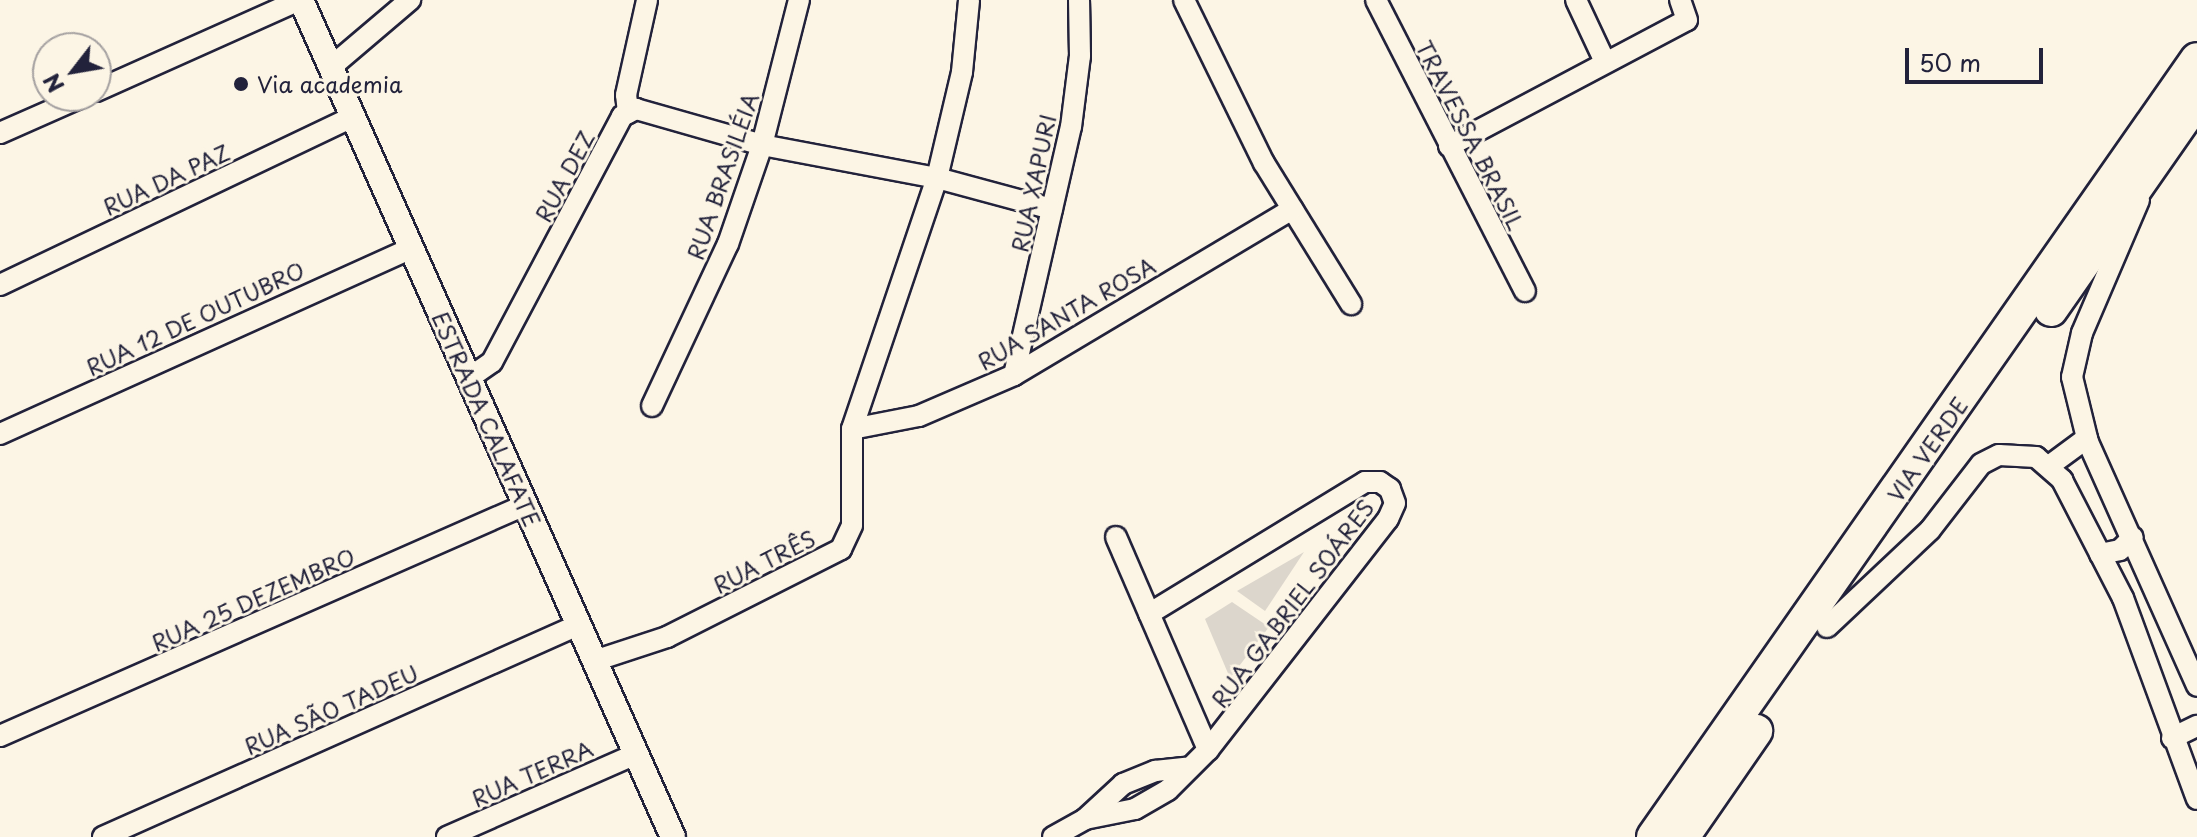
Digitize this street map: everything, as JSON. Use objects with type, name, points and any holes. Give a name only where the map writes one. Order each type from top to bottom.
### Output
[{"type":"main road","name":"VIA VERDE","points":[[1653,837],[2197,59]]},
{"type":"main road","name":"VIA VERDE","points":[[1683,837],[2197,101]]},
{"type":"street","name":"ESTRADA CALAFATE","points":[[300,0],[673,837]]},
{"type":"street","points":[[112,84],[300,0]]},
{"type":"street","points":[[331,67],[410,0]]},
{"type":"street","points":[[647,0],[626,95],[628,113],[657,112],[762,145],[937,178],[1052,209]]},
{"type":"street","name":"RUA BRASILÉIA","points":[[652,406],[728,244],[762,145],[799,0]]},
{"type":"street","name":"RUA TRÊS","points":[[594,661],[667,637],[841,549],[852,525],[852,429],[937,178],[962,72],[969,0]]},
{"type":"street","name":"RUA XAPURI","points":[[1014,375],[1071,127],[1080,56],[1079,0]]},
{"type":"street","points":[[1184,0],[1292,209],[1351,304]]},
{"type":"street","name":"TRAVESSA BRASIL","points":[[1376,0],[1525,291]]},
{"type":"street","points":[[1576,0],[1605,62]]},
{"type":"street","points":[[1449,146],[1687,20],[1680,0]]},
{"type":"street","points":[[0,133],[48,112]]},
{"type":"street","name":"RUA DEZ","points":[[469,378],[492,362],[628,113]]},
{"type":"street","name":"RUA DA PAZ","points":[[0,285],[353,117]]},
{"type":"street","points":[[2152,167],[2082,333],[2072,377],[2087,438],[2197,686]]},
{"type":"street","name":"RUA SANTA ROSA","points":[[852,429],[919,416],[1014,375],[1292,209]]},
{"type":"street","name":"RUA 12 DE OUTUBRO","points":[[0,434],[411,248]]},
{"type":"street","points":[[2087,438],[2049,466],[2070,494],[2134,623],[2172,738],[2197,799]]},
{"type":"street","name":"VIA VERDE","points":[[1827,627],[1930,530],[1981,464],[2016,453],[2049,466]]},
{"type":"street","name":"RUA GABRIEL SOÁRES","points":[[1053,837],[1085,819],[1135,809],[1168,790],[1186,768],[1208,750],[1388,519],[1395,503],[1390,489],[1380,482],[1365,482],[1149,614]]},
{"type":"street","name":"RUA 25 DEZEMBRO","points":[[0,736],[525,505]]},
{"type":"street","points":[[1116,537],[1208,750]]},
{"type":"street","points":[[2100,554],[2120,550],[2133,537]]},
{"type":"street","name":"RUA SÃO TADEU","points":[[103,837],[578,625]]},
{"type":"street","points":[[2172,738],[2197,726]]},
{"type":"street","name":"RUA TERRA","points":[[447,837],[636,754]]},
{"type":"shaded area","points":[[1304,552],[1265,611],[1237,591]]},
{"type":"shaded area","points":[[1232,602],[1269,627],[1230,678],[1205,619]]},
{"type":"place","name":"Via academia","points":[[241,84]]}]
